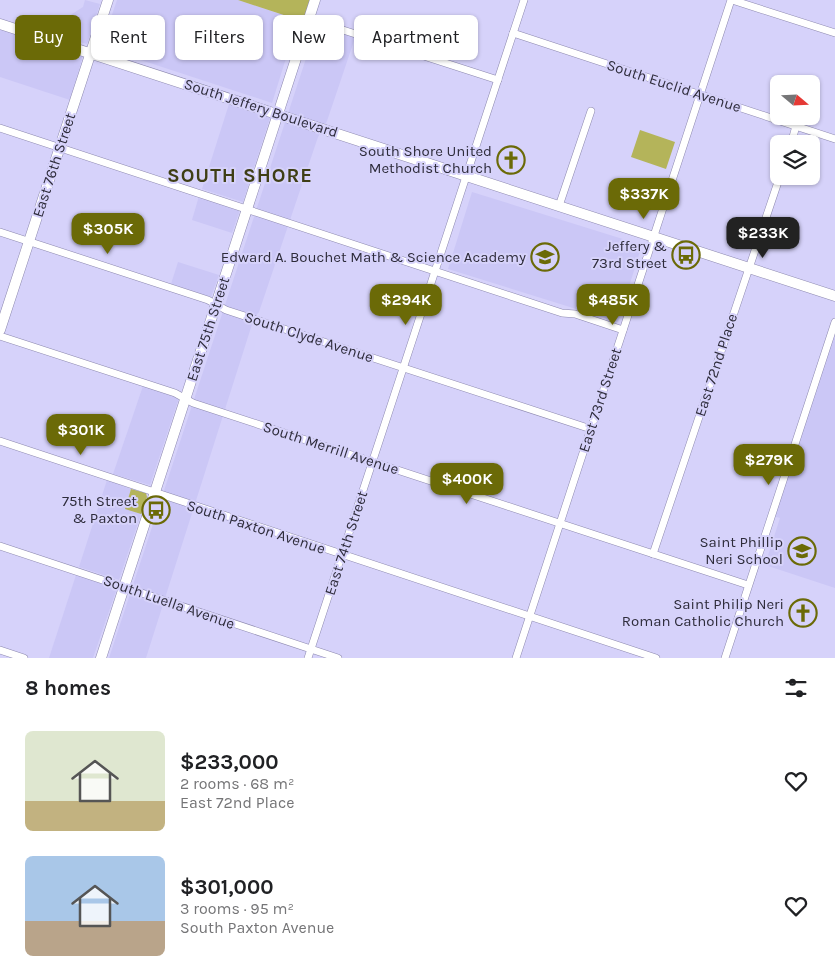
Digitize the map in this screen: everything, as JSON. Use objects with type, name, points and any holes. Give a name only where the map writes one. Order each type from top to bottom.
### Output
[{"type":"street","name":"East 76th Street","points":[[103,15],[108,0]]},
{"type":"street","name":"East 75th Street","points":[[310,15],[315,0]]},
{"type":"street","name":"East 74th Street","points":[[308,658],[524,0]]},
{"type":"street","points":[[732,0],[835,34]]},
{"type":"street","name":"East 73rd Street","points":[[516,658],[732,0]]},
{"type":"street","name":"South Jeffery Boulevard","points":[[0,24],[91,53]]},
{"type":"street","points":[[344,30],[498,80]]},
{"type":"street","name":"South Euclid Avenue","points":[[513,33],[835,139]]},
{"type":"street","name":"East 76th Street","points":[[0,330],[91,53]]},
{"type":"street","name":"South Jeffery Boulevard","points":[[112,60],[835,296]]},
{"type":"street","name":"East 75th Street","points":[[101,658],[296,60]]},
{"type":"street","points":[[559,206],[591,111]]},
{"type":"street","points":[[794,135],[796,126]]},
{"type":"street","points":[[0,128],[435,272],[562,313],[575,314],[623,330]]},
{"type":"street","name":"East 72nd Place","points":[[653,554],[777,185]]},
{"type":"street","name":"South Clyde Avenue","points":[[0,232],[216,304],[226,310],[591,429]]},
{"type":"street","points":[[725,658],[835,322]]},
{"type":"street","name":"South Merrill Avenue","points":[[0,336],[176,393],[185,399],[373,462],[748,585]]},
{"type":"street","name":"South Paxton Avenue","points":[[0,441],[155,492],[188,505],[656,658]]},
{"type":"street","name":"South Luella Avenue","points":[[0,546],[338,658]]},
{"type":"street","points":[[0,650],[24,658]]},
{"type":"shaded area","points":[[85,0],[100,4],[96,15],[91,15],[91,32],[87,44],[81,42],[81,15],[70,15],[83,7]]},
{"type":"shaded area","points":[[117,0],[238,0],[283,15],[273,15],[273,60],[285,60],[272,103],[141,60],[165,60],[165,15],[112,15]]},
{"type":"shaded area","points":[[238,0],[312,0],[307,15],[284,15]]},
{"type":"shaded area","points":[[344,28],[354,31],[354,41],[327,121],[318,137],[259,312],[254,318],[146,658],[109,658],[306,60],[344,60]]},
{"type":"shaded area","points":[[0,29],[15,34],[15,60],[81,60],[81,55],[83,56],[70,100],[0,77]]},
{"type":"shaded area","points":[[229,104],[270,118],[243,202],[202,189]]},
{"type":"shaded area","points":[[640,130],[675,142],[666,169],[631,157]]},
{"type":"shaded area","name":"Edward A. Bouchet Math & Science Academy","points":[[472,192],[642,245],[618,322],[448,269]]},
{"type":"shaded area","points":[[199,196],[240,210],[232,233],[192,220]]},
{"type":"shaded area","points":[[178,262],[219,275],[211,297],[171,284]]},
{"type":"shaded area","points":[[835,328],[835,588],[765,565],[780,518],[773,516]]},
{"type":"shaded area","points":[[143,386],[179,398],[150,485],[113,474]]},
{"type":"shaded area","points":[[107,480],[131,489],[125,508],[141,514],[119,580],[79,567]]},
{"type":"shaded area","points":[[131,489],[146,493],[147,497],[141,514],[125,509]]},
{"type":"shaded area","points":[[76,575],[117,588],[93,658],[49,658]]},
{"type":"place","name":"South Shore United Methodist Church","points":[[511,160]]},
{"type":"place","name":"Jeffery & 73rd Street","points":[[686,255]]},
{"type":"place","name":"Edward A. Bouchet Math & Science Academy","points":[[545,257]]},
{"type":"place","name":"75th Street & Paxton","points":[[156,510]]},
{"type":"place","name":"Saint Phillip Neri School","points":[[802,551]]},
{"type":"place","name":"Saint Philip Neri Roman Catholic Church","points":[[803,613]]},
{"type":"district","name":"SOUTH SHORE","points":[[240,175]]}]
